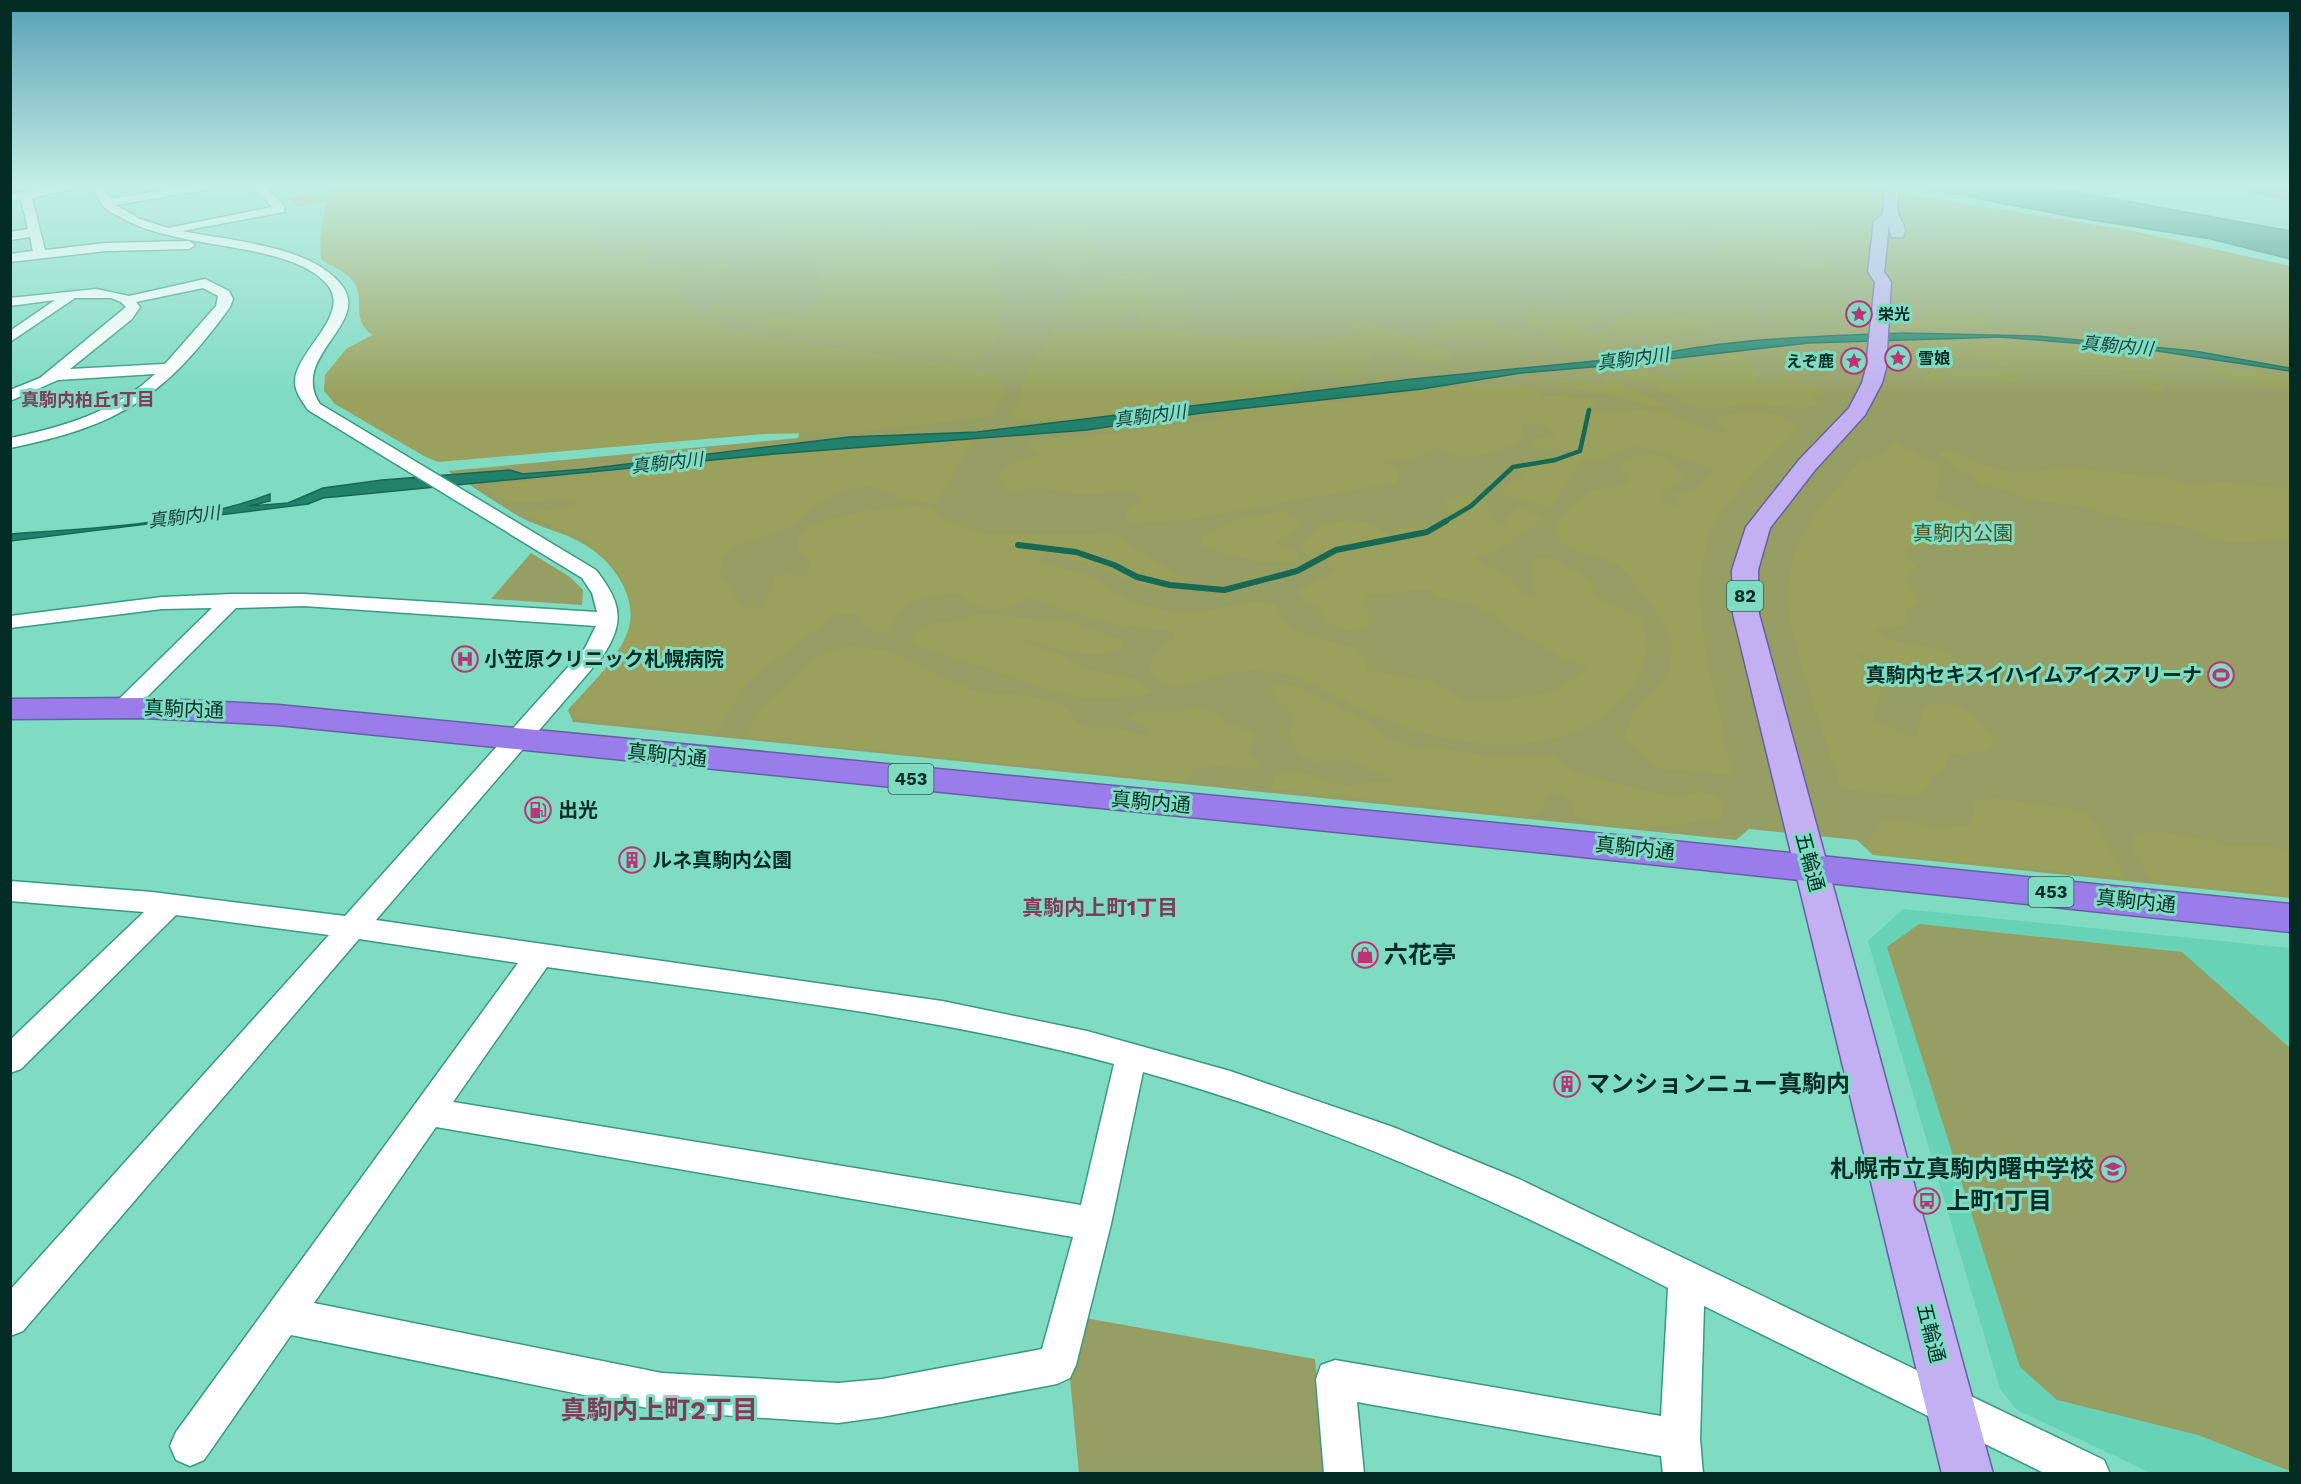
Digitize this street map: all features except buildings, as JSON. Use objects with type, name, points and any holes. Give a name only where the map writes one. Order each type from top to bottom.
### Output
[{"type":"highway","name":"真駒内通","points":[[10,710],[124,707],[243,712],[1812,866],[2290,918]]},
{"type":"main road","name":"五輪通","points":[[1878,256],[1876,272],[1883,282],[1877,360],[1872,383],[1858,411],[1777,501],[1758,527],[1745,570],[1746,614],[1968,1473]]},
{"type":"main road","name":"五輪通","points":[[1883,282],[1893,275],[1894,266]]},
{"type":"street","points":[[10,1318],[594,652],[602,641],[608,620],[608,605],[604,594],[589,574],[513,530],[314,406],[304,392],[302,379],[340,309],[340,294],[325,275],[301,263],[273,256]]},
{"type":"street","points":[[10,302],[72,294],[106,294],[128,300],[205,283],[225,296],[223,307],[144,392],[113,411],[70,428],[10,443]]},
{"type":"street","points":[[10,339],[72,294]]},
{"type":"street","points":[[10,396],[54,375],[127,316],[133,307],[128,300]]},
{"type":"street","points":[[54,375],[167,369]]},
{"type":"street","points":[[10,622],[162,603],[232,600],[304,600],[608,620]]},
{"type":"street","points":[[124,707],[232,600]]},
{"type":"street","points":[[10,891],[168,905],[353,928],[906,1007],[1041,1033],[1131,1056],[1254,1092],[1375,1137],[1585,1227],[1687,1279],[1948,1402],[2090,1473]]},
{"type":"street","points":[[15,1051],[168,905]]},
{"type":"street","points":[[190,1446],[540,955]]},
{"type":"street","points":[[283,1315],[662,1392],[838,1403],[882,1398],[1057,1365],[1094,1224],[1131,1056]]},
{"type":"street","points":[[428,1112],[1094,1224]]},
{"type":"street","points":[[1344,1473],[1335,1379],[1682,1456],[1687,1279]]},
{"type":"shaded area","points":[[321,256],[650,256],[650,261],[694,267],[728,261],[732,263],[706,282],[676,290],[701,315],[753,336],[969,367],[985,373],[1004,391],[995,414],[983,418],[859,432],[764,434],[438,462],[335,404],[324,391],[325,375],[346,349],[372,335],[361,321],[358,293],[352,280],[321,259]]},
{"type":"shaded area","points":[[801,256],[998,256],[999,337],[991,348],[970,361],[769,331],[715,313],[715,308],[732,306],[773,316],[790,315],[803,306],[825,300],[814,283],[821,273],[814,264]]},
{"type":"shaded area","points":[[1039,256],[1094,256],[1073,275],[1060,271]]},
{"type":"shaded area","points":[[1729,256],[1810,256],[1828,262],[1837,269],[1830,271]]},
{"type":"shaded area","points":[[1132,274],[1153,279],[1205,301],[1198,303],[1171,295],[1146,301],[1151,307],[1179,309],[1191,314],[1191,317],[1185,321],[1186,324],[1168,327],[1139,320],[1135,310],[1111,323],[1084,320],[1075,315],[1067,303],[1072,294],[1088,291],[1082,288],[1082,284]]},
{"type":"shaded area","points":[[1751,279],[1788,285],[1787,287],[1771,285],[1775,289],[1773,291],[1763,293],[1751,286]]},
{"type":"shaded area","points":[[1533,299],[1560,309],[1597,313],[1602,316],[1597,323],[1575,329],[1609,337],[1619,343],[1614,349],[1584,352],[1567,347],[1524,326],[1530,315],[1541,311],[1528,304]]},
{"type":"shaded area","points":[[1776,310],[1826,310],[1835,316],[1797,323],[1771,319],[1769,315]]},
{"type":"shaded area","points":[[1738,311],[1748,313],[1758,320],[1749,324],[1713,324],[1709,328],[1658,337],[1629,336],[1609,329],[1609,325],[1618,319],[1637,314],[1686,315]]},
{"type":"shaded area","points":[[1933,312],[1983,315],[1991,321],[1986,328],[1979,329],[1936,326],[1902,329],[1901,320],[1924,318]]},
{"type":"shaded area","points":[[1489,318],[1496,322],[1493,326],[1496,329],[1514,331],[1524,336],[1517,339],[1493,341],[1451,337],[1433,331],[1438,322]]},
{"type":"shaded area","points":[[1370,322],[1410,338],[1423,346],[1451,349],[1455,353],[1452,359],[1431,362],[1391,350],[1370,348],[1367,351],[1372,353],[1373,358],[1358,363],[1365,367],[1365,370],[1350,378],[1344,378],[1319,367],[1300,376],[1302,380],[1286,394],[1200,404],[1155,404],[1140,407],[1135,411],[1051,421],[1020,420],[1011,417],[1019,399],[1024,377],[1053,330],[1056,329],[1162,329],[1256,340],[1304,342],[1364,335],[1343,326],[1342,323]]},
{"type":"shaded area","points":[[1902,340],[2081,344],[2171,352],[2189,358],[2176,362],[2181,367],[2178,369],[2144,371],[1995,366],[1975,357],[1920,360],[1902,357]]},
{"type":"shaded area","points":[[1730,352],[1756,360],[1749,367],[1761,371],[1761,375],[1752,380],[1762,385],[1773,384],[1779,376],[1814,383],[1820,394],[1814,395],[1816,406],[1800,408],[1750,404],[1701,410],[1618,372],[1649,372],[1680,383],[1684,382],[1675,376],[1680,372],[1678,369],[1650,367],[1643,363],[1693,358],[1721,359],[1718,353]]},
{"type":"shaded area","points":[[2218,367],[2290,378],[2290,390],[2224,378],[2214,374],[2214,370]]},
{"type":"shaded area","points":[[2037,368],[2157,375],[2163,391],[2148,389],[2126,377],[2063,376],[2021,372],[2014,372],[2030,384],[1956,377],[1924,384],[1924,376],[1931,372]]},
{"type":"shaded area","points":[[1606,377],[1615,379],[1666,406],[1646,405],[1549,382],[1551,379],[1603,383]]},
{"type":"shaded area","points":[[1471,385],[1531,387],[1544,396],[1564,395],[1598,401],[1589,407],[1595,411],[1615,413],[1637,410],[1655,411],[1718,432],[1729,433],[1730,430],[1713,419],[1744,412],[1776,414],[1796,423],[1797,431],[1750,478],[1728,504],[1711,532],[1703,558],[1701,588],[1706,653],[1734,776],[1684,770],[1668,771],[1653,766],[1624,738],[1637,708],[1664,678],[1669,669],[1672,646],[1670,638],[1648,602],[1621,568],[1615,563],[1569,548],[1557,534],[1555,524],[1573,504],[1589,492],[1618,487],[1626,483],[1629,479],[1620,464],[1629,459],[1653,455],[1660,456],[1673,465],[1682,476],[1683,481],[1661,491],[1661,501],[1677,506],[1680,504],[1674,495],[1698,487],[1712,471],[1697,464],[1662,451],[1635,447],[1602,459],[1581,461],[1549,507],[1501,495],[1506,487],[1523,475],[1517,469],[1571,457],[1572,450],[1541,449],[1531,446],[1529,439],[1556,435],[1544,426],[1532,423],[1521,425],[1522,434],[1518,444],[1485,454],[1459,456],[1436,447],[1413,459],[1383,461],[1398,470],[1400,477],[1395,483],[1185,520],[1131,524],[1126,518],[1125,511],[1141,500],[1133,491],[1083,495],[1034,488],[1013,492],[1005,487],[999,475],[1004,466],[1038,454],[1028,446],[1029,441],[1037,439],[1123,433],[1217,419],[1237,411],[1318,402],[1339,402]]},
{"type":"shaded area","points":[[974,440],[936,504],[900,498],[871,486],[847,489],[813,506],[797,523],[780,531],[735,545],[724,557],[719,574],[744,608],[762,609],[775,578],[784,574],[807,577],[811,561],[799,552],[799,536],[806,529],[828,520],[864,511],[915,506],[930,509],[950,522],[984,533],[1119,535],[1135,549],[1184,578],[1186,584],[1178,589],[1163,591],[1148,588],[1096,565],[1045,552],[1038,561],[1091,577],[1128,600],[1163,610],[1188,612],[1243,603],[1274,604],[1290,626],[1307,635],[1356,647],[1366,660],[1367,670],[1431,681],[1464,700],[1499,701],[1556,691],[1587,668],[1585,665],[1564,658],[1514,631],[1498,616],[1469,603],[1439,597],[1430,590],[1404,591],[1389,595],[1369,594],[1364,600],[1370,621],[1363,627],[1348,631],[1334,626],[1323,615],[1319,607],[1303,600],[1297,591],[1335,571],[1325,562],[1307,555],[1299,546],[1318,528],[1342,521],[1359,521],[1373,524],[1393,535],[1401,528],[1408,526],[1426,528],[1449,516],[1445,500],[1467,495],[1491,502],[1487,511],[1493,522],[1506,524],[1507,515],[1514,512],[1516,507],[1540,516],[1541,519],[1530,531],[1519,533],[1509,543],[1488,554],[1473,557],[1510,577],[1523,594],[1536,597],[1537,593],[1533,588],[1532,558],[1555,560],[1592,581],[1594,596],[1633,613],[1645,627],[1647,638],[1643,664],[1625,696],[1607,714],[1586,727],[1560,737],[1532,743],[1504,745],[1475,743],[1418,731],[1391,722],[1311,683],[1274,672],[1236,672],[1176,688],[1170,687],[1158,680],[1149,664],[1161,645],[1175,638],[1174,632],[1107,623],[1030,598],[1004,609],[991,609],[968,602],[960,594],[953,594],[928,597],[906,605],[898,612],[885,634],[864,627],[857,614],[836,614],[747,682],[716,733],[577,719],[572,711],[620,648],[629,628],[632,608],[628,588],[614,567],[589,544],[523,513],[574,506],[575,500],[509,503],[480,486],[778,455]]},
{"type":"shaded area","points":[[1893,442],[1939,466],[1940,475],[1935,500],[1965,511],[1970,517],[1970,524],[1950,539],[1907,548],[1906,554],[1916,567],[1905,580],[1916,593],[1918,604],[1905,611],[1910,625],[1875,629],[1893,641],[1926,646],[1947,653],[1956,660],[1955,670],[1928,670],[1858,654],[1858,657],[1876,667],[1882,678],[1881,692],[1872,720],[1912,737],[1918,735],[1922,708],[1933,704],[1953,704],[1970,713],[1993,737],[1992,747],[1985,752],[1950,754],[1946,766],[1932,778],[1924,791],[1914,797],[1841,789],[1802,669],[1791,628],[1787,591],[1793,557],[1803,533],[1821,505],[1861,461],[1882,455]]},
{"type":"shaded area","points":[[1948,448],[1978,464],[2021,473],[2064,467],[2158,477],[2187,484],[2224,482],[2290,488],[2290,539],[2234,543],[2220,541],[2180,526],[2121,518],[2085,507],[2033,500],[1981,483],[1939,455]]},
{"type":"shaded area","points":[[1280,512],[1292,514],[1301,520],[1297,529],[1275,544],[1296,552],[1300,559],[1293,563],[1257,562],[1201,546],[1203,535],[1236,520]]},
{"type":"shaded area","points":[[977,614],[1065,621],[1120,639],[1123,646],[1114,652],[1103,654],[1076,653],[1026,640],[1021,642],[1063,655],[1085,669],[1134,678],[1152,690],[1150,694],[1116,698],[1084,698],[1059,693],[915,645],[912,636],[927,626],[969,618]]},
{"type":"shaded area","points":[[849,646],[890,651],[969,689],[992,694],[1011,693],[1052,701],[1066,707],[1076,722],[1085,727],[1119,728],[1149,736],[1153,731],[1128,719],[1141,711],[1181,712],[1198,708],[1220,715],[1224,722],[1250,731],[1257,738],[1249,752],[1260,766],[1251,770],[1220,766],[1194,769],[1187,782],[746,737],[756,713],[814,659],[827,651]]},
{"type":"shaded area","points":[[1276,683],[1297,686],[1314,694],[1370,724],[1382,736],[1411,747],[1421,749],[1436,747],[1487,756],[1553,756],[1575,772],[1661,794],[1678,796],[1699,792],[1712,795],[1722,804],[1723,813],[1716,820],[1663,827],[1625,826],[1594,822],[1576,816],[1569,799],[1561,793],[1549,794],[1540,813],[1530,817],[1271,789],[1276,775],[1297,772],[1338,785],[1348,786],[1371,781],[1394,783],[1392,777],[1343,759],[1316,762],[1300,756],[1289,734],[1292,724],[1290,712],[1274,695],[1270,687]]},
{"type":"shaded area","points":[[1993,798],[2070,809],[2091,817],[2126,878],[1871,853],[1868,844],[1880,822],[1904,820],[1935,827],[1967,826],[1973,816],[1974,805],[1980,800]]},
{"type":"shaded area","points":[[2163,832],[2206,839],[2228,846],[2273,846],[2290,851],[2290,896],[2151,882],[2132,848],[2132,839],[2138,833]]},
{"type":"shaded area","name":"札幌市立真駒内曙中学校","points":[[1903,909],[2290,948],[2290,1473],[2151,1473],[2017,1410],[2000,1389],[1868,941]]},
{"type":"green space","name":"真駒内公園","points":[[482,256],[2246,256],[2290,266],[2290,898],[1873,855],[1857,840],[1749,829],[1736,840],[573,722],[568,710],[609,665],[627,634],[630,607],[621,581],[604,559],[593,550],[575,539],[522,518],[448,471],[798,438],[805,407]]},
{"type":"green space","points":[[531,553],[570,577],[583,590],[582,605],[491,599]]},
{"type":"green space","name":"札幌市立真駒内曙中学校","points":[[1919,924],[2182,952],[2290,1048],[2290,1471],[2198,1435],[2057,1400],[2020,1367],[1887,947]]},
{"type":"green space","points":[[1085,1318],[1315,1359],[1326,1473],[1079,1473],[1070,1379]]},
{"type":"water","name":"真駒内川","points":[[1904,333],[2037,336],[2194,351],[2290,368],[2290,371],[2144,349],[2001,337],[1808,343],[1616,365],[1521,373],[1422,389],[1202,413],[1087,430],[774,454],[323,498],[308,504],[11,541],[11,534],[109,527],[175,519],[270,494],[270,501],[250,506],[288,503],[323,488],[382,480],[510,470],[523,474],[586,469],[849,437],[977,432],[1413,379],[1656,355],[1747,341]]},
{"type":"waterway","points":[[1444,522],[1471,506],[1513,467],[1555,460],[1580,451],[1589,410]]},
{"type":"waterway","points":[[1018,545],[1076,552],[1114,565],[1137,577],[1170,585],[1224,590],[1297,571],[1336,550],[1427,532],[1446,521]]},
{"type":"place","name":"栄光","points":[[1859,314]]},
{"type":"place","name":"雪娘","points":[[1898,358]]},
{"type":"place","name":"えぞ鹿","points":[[1854,361]]},
{"type":"place","name":"小笠原クリニック札幌病院","points":[[465,659]]},
{"type":"place","name":"真駒内セキスイハイムアイスアリーナ","points":[[2221,675]]},
{"type":"place","name":"出光","points":[[538,810]]},
{"type":"place","name":"ルネ真駒内公園","points":[[632,860]]},
{"type":"place","name":"六花亭","points":[[1365,955]]},
{"type":"place","name":"マンションニュー真駒内","points":[[1567,1084]]},
{"type":"place","name":"札幌市立真駒内曙中学校","points":[[2113,1169]]},
{"type":"place","name":"上町1丁目","points":[[1927,1201]]},
{"type":"district","name":"真駒内柏丘1丁目","points":[[88,400]]},
{"type":"district","name":"真駒内上町1丁目","points":[[1100,908]]},
{"type":"district","name":"真駒内上町2丁目","points":[[659,1410]]}]
